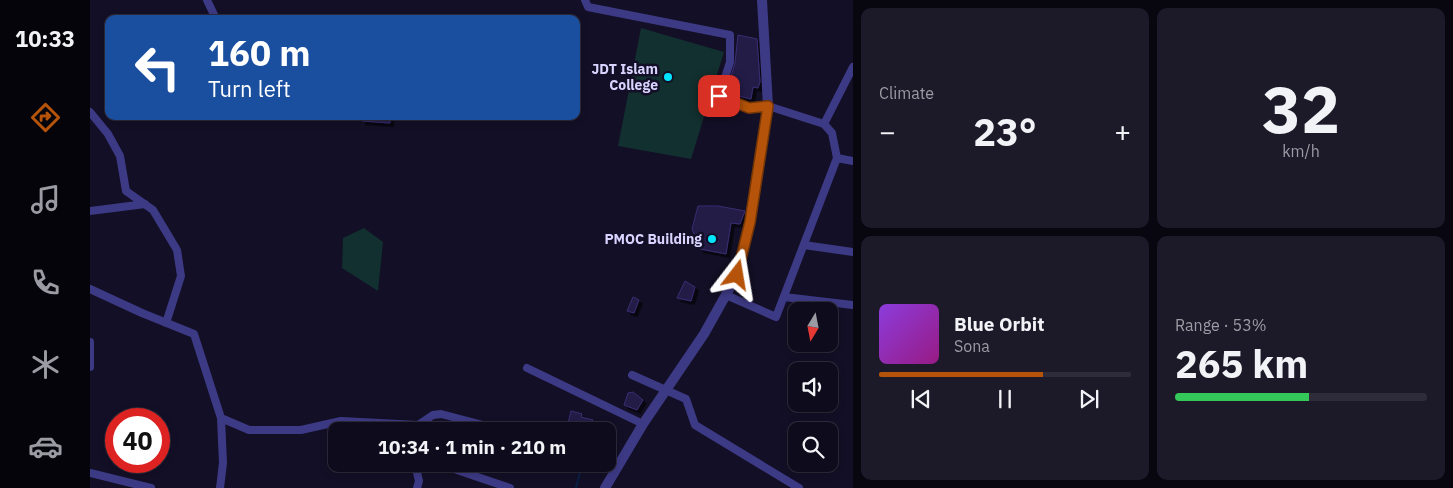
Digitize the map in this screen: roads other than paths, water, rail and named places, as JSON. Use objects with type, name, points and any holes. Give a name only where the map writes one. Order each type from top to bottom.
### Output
[{"type":"street","points":[[206,0],[214,15]]},
{"type":"street","points":[[585,0],[588,7],[730,35],[730,62],[719,96],[749,108],[768,106],[824,124],[832,134],[837,158],[776,317],[726,295]]},
{"type":"street","points":[[605,488],[643,424],[704,334],[737,275],[750,222],[768,106],[762,0]]},
{"type":"street","points":[[824,124],[853,66]]},
{"type":"street","points":[[90,112],[108,134],[120,156],[126,191],[153,210],[177,250],[181,276],[166,323]]},
{"type":"street","points":[[837,158],[853,161]]},
{"type":"street","points":[[90,211],[145,204]]},
{"type":"street","points":[[804,245],[853,252]]},
{"type":"street","points":[[90,289],[194,334],[221,418],[223,463],[220,488]]},
{"type":"street","points":[[784,297],[853,305]]},
{"type":"street","points":[[90,342],[90,367]]},
{"type":"street","points":[[526,368],[643,424]]},
{"type":"street","points":[[632,375],[686,399],[695,425],[798,488]]},
{"type":"street","points":[[424,422],[433,415],[441,414],[472,422]]},
{"type":"street","points":[[221,418],[249,430],[301,430],[328,424]]},
{"type":"street","points":[[337,422],[352,422]]},
{"type":"street","points":[[417,472],[419,481],[417,488]]},
{"type":"street","points":[[463,472],[510,488]]},
{"type":"street","points":[[90,473],[151,488]]},
{"type":"waterway","points":[[576,488],[580,472]]},
{"type":"place","name":"JDT Islam College","points":[[668,77]]},
{"type":"place","name":"PMOC Building","points":[[712,239]]}]
